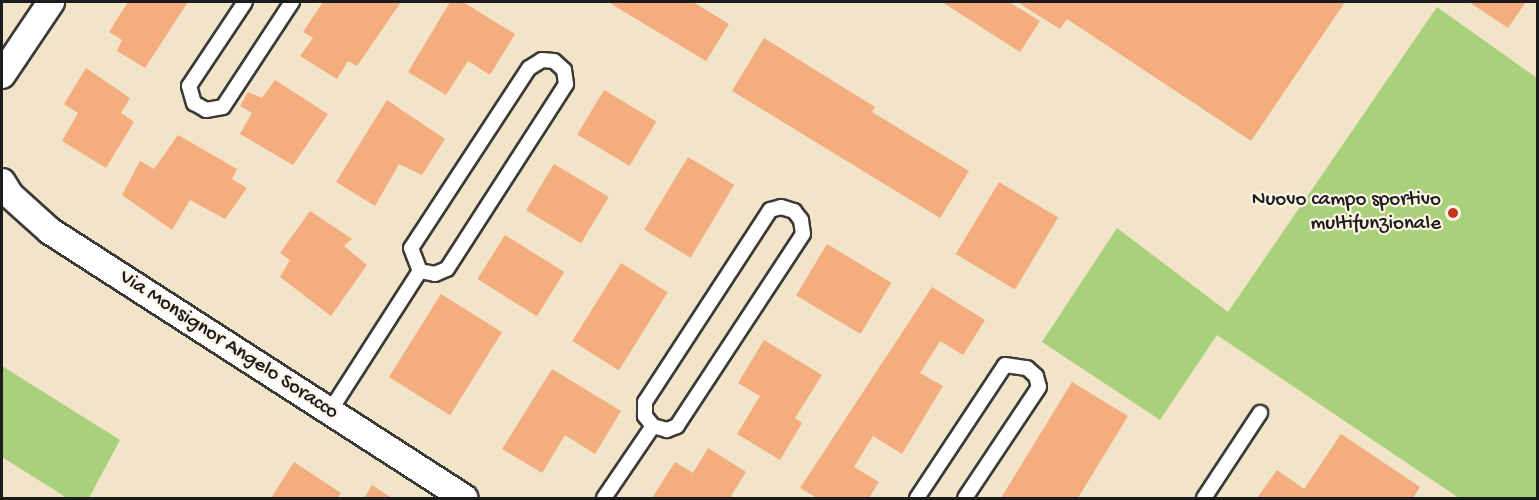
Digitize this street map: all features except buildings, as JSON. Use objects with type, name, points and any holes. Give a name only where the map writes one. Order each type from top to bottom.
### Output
[{"type":"street","points":[[2,75],[51,2]]},
{"type":"street","name":"Via Monsignor Angelo Soracco","points":[[2,182],[50,231],[464,498]]},
{"type":"lane","points":[[245,2],[189,86],[194,103],[206,110],[223,107],[291,2]]},
{"type":"lane","points":[[542,60],[554,61],[564,69],[566,84],[447,269],[435,274],[420,271],[412,259],[411,248],[529,68],[542,60]]},
{"type":"lane","points":[[781,207],[794,211],[801,220],[803,234],[690,407],[677,426],[667,430],[653,426],[645,416],[645,402],[764,219],[770,210],[781,207]]},
{"type":"lane","points":[[330,411],[420,271]]},
{"type":"lane","points":[[917,498],[1005,364],[1027,368],[1036,376],[1039,387],[965,498]]},
{"type":"lane","points":[[1204,498],[1260,412]]},
{"type":"lane","points":[[604,498],[653,426]]},
{"type":"green space","points":[[1437,7],[1537,78],[1537,498],[1459,498],[1217,335],[1160,420],[1042,342],[1117,228],[1228,312]]},
{"type":"green space","points":[[2,366],[120,440],[89,498],[67,498],[2,457]]},
{"type":"place","name":"Nuovo campo sportivo multifunzionale","points":[[1453,213]]}]
